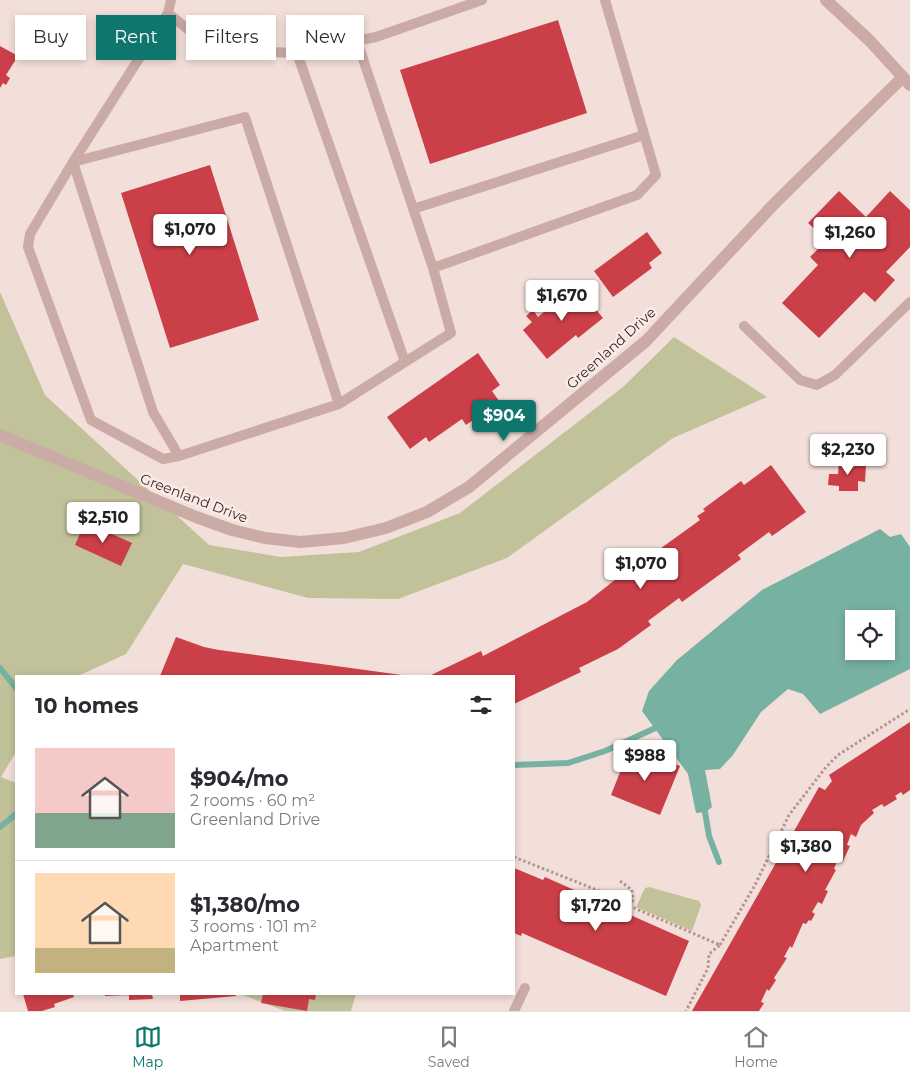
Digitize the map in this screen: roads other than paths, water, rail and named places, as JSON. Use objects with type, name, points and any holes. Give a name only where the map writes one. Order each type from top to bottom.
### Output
[{"type":"street","points":[[826,0],[870,41],[906,81]]},
{"type":"street","name":"Greenland Drive","points":[[0,435],[196,517],[265,538],[300,542],[344,538],[386,528],[427,512],[469,487],[646,341],[774,204],[906,81]]},
{"type":"lane","points":[[171,0],[168,13],[73,162],[30,234],[28,247],[91,420],[163,459],[179,456],[339,404],[451,333],[433,268],[363,60]]},
{"type":"lane","points":[[364,40],[482,0]]},
{"type":"lane","points":[[433,268],[637,195],[656,175],[605,0]]},
{"type":"lane","points":[[168,13],[213,50],[286,53]]},
{"type":"lane","points":[[299,60],[405,362]]},
{"type":"lane","points":[[73,162],[245,116],[339,404]]},
{"type":"lane","points":[[413,209],[644,135]]},
{"type":"lane","points":[[73,162],[153,412],[179,456]]},
{"type":"lane","points":[[744,326],[800,380],[817,385],[835,375],[910,302]]},
{"type":"lane","points":[[514,1011],[525,988]]},
{"type":"water","points":[[880,529],[890,537],[901,534],[910,547],[910,669],[820,714],[803,694],[788,689],[761,712],[733,755],[720,769],[705,770],[712,807],[706,812],[696,813],[688,774],[642,711],[649,691],[677,660],[762,590]]},
{"type":"waterway","points":[[0,668],[15,687]]},
{"type":"waterway","points":[[515,765],[568,763],[605,751],[662,725]]},
{"type":"waterway","points":[[704,806],[709,836],[719,862]]},
{"type":"waterway","points":[[0,827],[15,815]]}]
